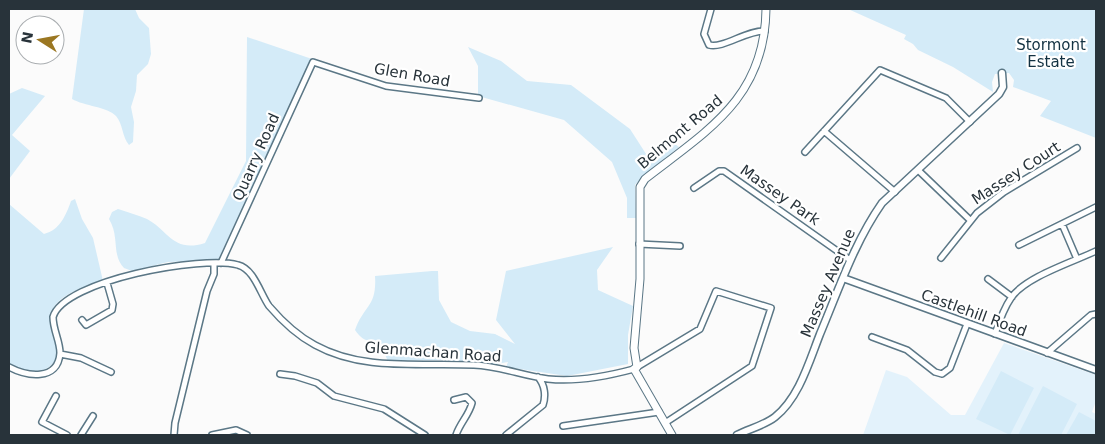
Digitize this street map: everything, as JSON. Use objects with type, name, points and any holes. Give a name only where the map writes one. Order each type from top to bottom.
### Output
[{"type":"main road","name":"Belmont Road","points":[[672,435],[635,368],[634,348],[640,279],[639,194],[642,183],[710,128],[740,97],[758,64],[765,31],[766,9]]},
{"type":"street","points":[[711,9],[704,34],[709,45],[716,46],[748,33],[765,31]]},
{"type":"street","name":"Glen Road","points":[[313,62],[386,86],[479,98]]},
{"type":"street","name":"Quarry Road","points":[[221,263],[313,62]]},
{"type":"street","points":[[805,152],[880,70],[946,98],[970,122]]},
{"type":"street","name":"Massey Avenue","points":[[737,435],[774,418],[795,392],[850,260],[874,215],[882,203],[999,94],[1003,87],[1002,73]]},
{"type":"street","points":[[824,131],[895,192]]},
{"type":"street","name":"Massey Court","points":[[941,258],[970,220],[1004,192],[1077,148]]},
{"type":"street","name":"Massey Court","points":[[918,170],[970,220]]},
{"type":"street","name":"Massey Park","points":[[694,188],[719,171],[724,171],[850,260]]},
{"type":"street","points":[[1019,245],[1096,207]]},
{"type":"street","points":[[1062,224],[1077,260]]},
{"type":"street","points":[[640,244],[680,246]]},
{"type":"street","points":[[995,334],[1012,297],[1049,271],[1096,252]]},
{"type":"street","points":[[174,435],[175,423],[199,324],[214,274],[214,263]]},
{"type":"street","name":"Glenmachan Road","points":[[60,354],[59,340],[53,323],[55,312],[64,303],[107,283],[149,269],[184,264],[221,263],[245,268],[269,306],[291,328],[315,345],[329,350],[379,364],[475,364],[558,380],[584,378],[635,368],[700,329],[716,291],[771,308],[752,366],[665,423]]},
{"type":"street","name":"Castlehill Road","points":[[843,278],[1096,370]]},
{"type":"street","points":[[988,279],[1012,297]]},
{"type":"street","points":[[82,320],[86,325],[112,310],[113,304],[107,283]]},
{"type":"street","points":[[1047,353],[1091,315],[1096,314]]},
{"type":"street","points":[[872,337],[908,350],[935,372],[942,374],[950,368],[967,324]]},
{"type":"street","points":[[9,367],[28,375],[44,375],[54,367],[60,354],[81,358],[111,372]]},
{"type":"street","points":[[280,374],[295,376],[317,383],[334,396],[384,409],[424,435]]},
{"type":"street","points":[[506,435],[543,405],[545,398],[543,387],[538,377]]},
{"type":"street","points":[[56,396],[42,422],[67,435]]},
{"type":"street","points":[[454,400],[466,397],[472,403],[470,410],[460,423],[456,435]]},
{"type":"street","points":[[563,426],[659,412]]},
{"type":"street","points":[[80,435],[93,416]]},
{"type":"street","points":[[212,435],[236,430],[247,435]]},
{"type":"shaded area","points":[[1004,343],[1096,375],[1096,401],[1092,412],[1096,414],[1096,435],[863,435],[886,370],[907,377],[951,415],[965,415]]},
{"type":"green space","points":[[84,9],[135,9],[139,18],[149,28],[151,54],[148,64],[137,75],[136,91],[131,107],[134,122],[133,142],[129,145],[116,116],[72,99]]},
{"type":"green space","name":"Stormont Estate","points":[[848,9],[1096,9],[1096,138],[1040,116],[1051,101],[1013,87],[1014,80],[1009,73],[995,74],[992,82],[993,92],[953,67],[918,50],[913,44],[904,39],[906,35]]},
{"type":"green space","points":[[247,37],[312,59],[218,260],[168,262],[132,271],[124,268],[116,251],[114,232],[109,219],[112,212],[118,209],[147,219],[178,243],[194,245],[205,243],[246,161]]},
{"type":"green space","points":[[468,47],[501,61],[527,81],[571,85],[630,129],[648,157],[672,142],[679,147],[635,185],[636,218],[627,218],[627,198],[612,162],[564,120],[478,96],[478,66]]},
{"type":"green space","points":[[22,88],[45,96],[12,135],[30,151],[9,179],[9,94]]},
{"type":"green space","points":[[75,199],[82,219],[93,238],[103,281],[68,294],[57,303],[51,316],[58,354],[55,361],[49,367],[39,372],[25,371],[9,365],[9,204],[44,234],[50,232],[58,225],[71,201]]},
{"type":"green space","points":[[613,247],[597,270],[598,290],[633,306],[628,335],[628,364],[567,376],[506,367],[508,362],[496,364],[445,360],[388,361],[378,344],[366,340],[355,330],[372,300],[375,276],[438,271],[439,300],[451,322],[470,331],[495,334],[515,344],[496,320],[506,271]]},
{"type":"green space","points":[[1001,371],[1034,388],[1010,435],[976,419]]},
{"type":"green space","points":[[1043,386],[1077,404],[1061,435],[1018,435]]},
{"type":"green space","points":[[1079,412],[1096,421],[1096,435],[1066,435]]}]
